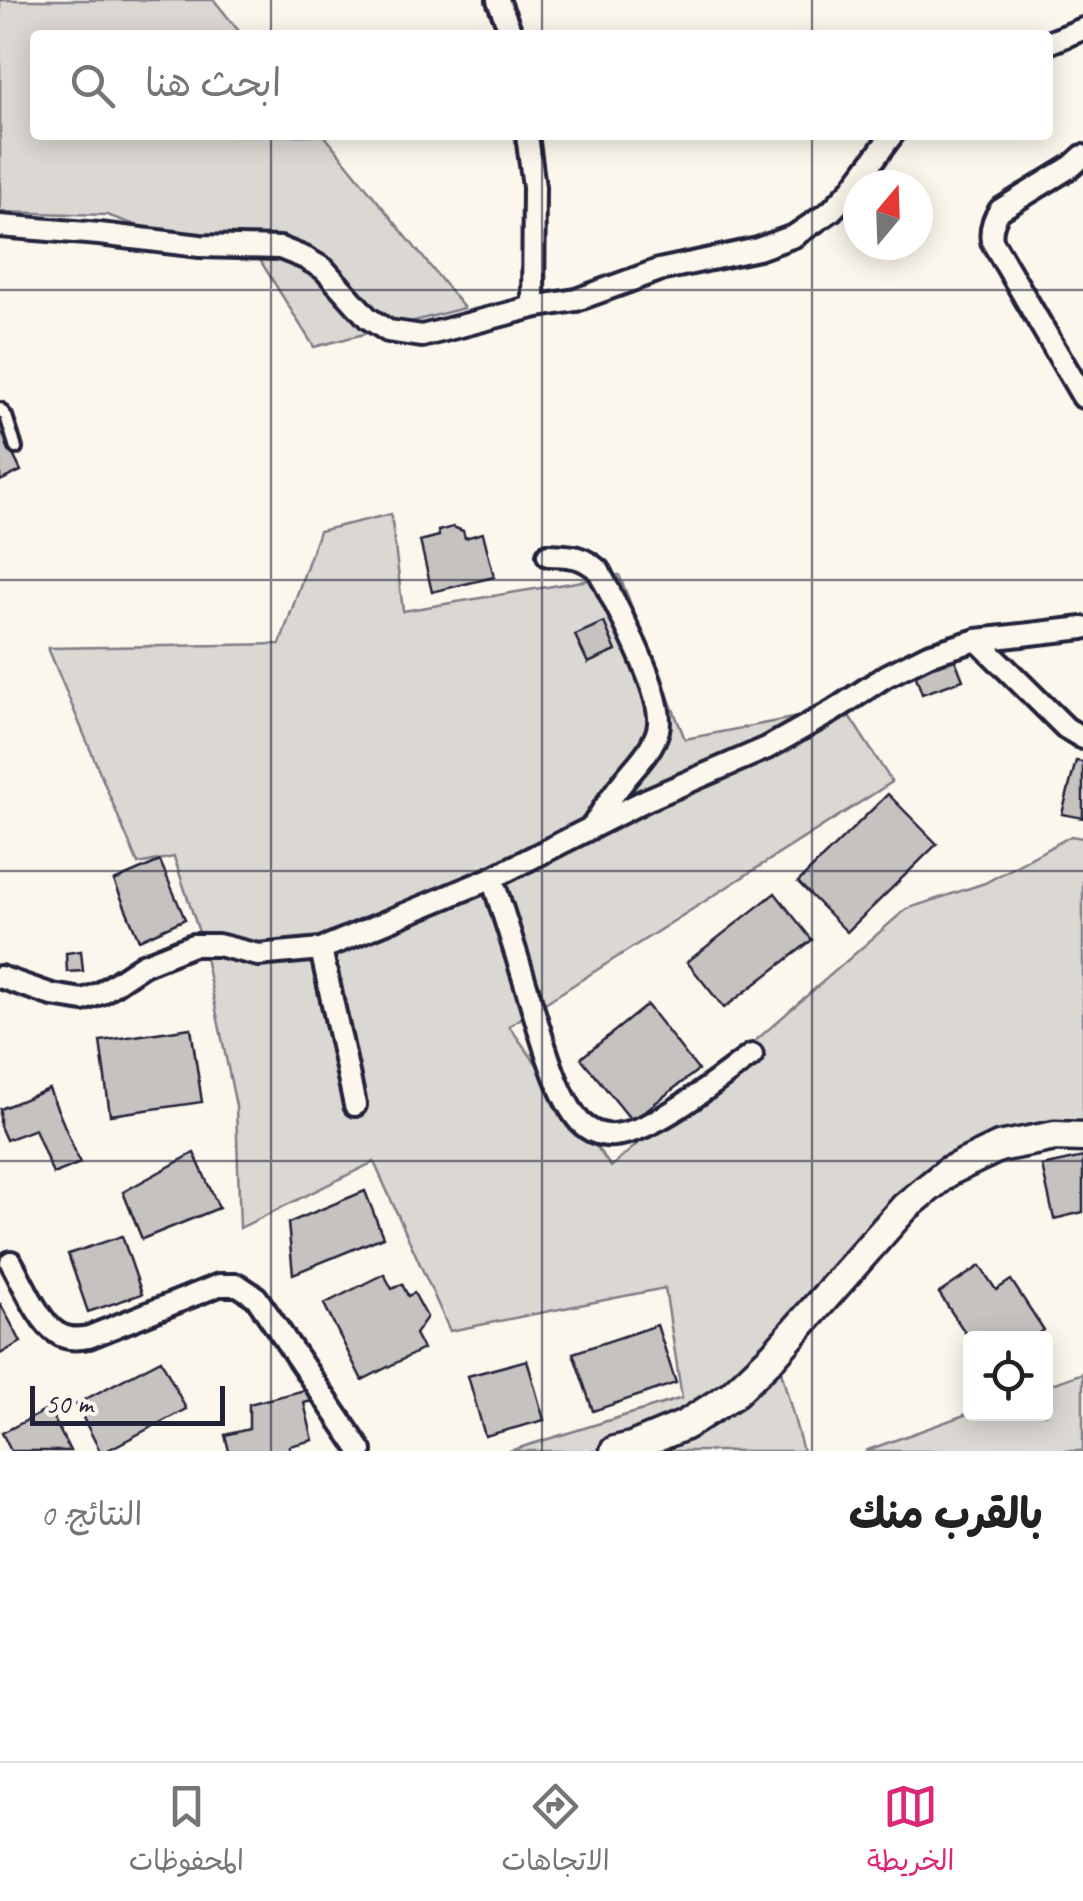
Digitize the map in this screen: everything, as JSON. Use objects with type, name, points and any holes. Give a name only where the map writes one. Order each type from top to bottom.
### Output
[{"type":"main road","points":[[614,1451],[684,1426],[732,1395],[774,1356],[905,1207],[949,1171],[999,1147],[1055,1136],[1083,1137]]},
{"type":"street","points":[[498,0],[510,30]]},
{"type":"street","points":[[1053,41],[1083,29]]},
{"type":"street","points":[[528,140],[534,188],[533,306]]},
{"type":"street","points":[[0,226],[200,246],[280,248],[324,269],[368,318],[388,331],[422,336],[533,306],[576,300],[660,270],[758,249],[794,236],[841,201],[888,140]]},
{"type":"street","points":[[1083,156],[1000,210],[990,234],[1083,397]]},
{"type":"street","points":[[548,555],[574,556],[598,571],[654,687],[659,710],[658,730],[647,752],[614,792],[591,829]]},
{"type":"street","points":[[0,977],[52,995],[82,1000],[101,993],[143,965],[193,945],[218,945],[258,956],[321,949],[492,878],[646,800],[767,748],[928,655],[978,640],[1083,628]]},
{"type":"street","points":[[978,640],[1066,728],[1083,738]]},
{"type":"street","points":[[492,878],[546,1049],[566,1098],[581,1123],[597,1135],[617,1135],[642,1127],[752,1055]]},
{"type":"street","points":[[321,949],[354,1106]]},
{"type":"street","points":[[11,1262],[45,1320],[57,1333],[74,1340],[219,1284],[238,1286],[256,1297],[361,1451]]},
{"type":"lane","points":[[0,410],[6,416],[16,448]]},
{"type":"shaded area","points":[[0,0],[214,0],[238,30],[30,30],[30,140],[328,140],[464,308],[314,347],[260,260],[107,215],[0,212]]},
{"type":"shaded area","points":[[391,514],[403,611],[619,575],[685,739],[844,708],[892,782],[509,1026],[611,1167],[906,909],[985,883],[1071,836],[1083,838],[1083,1131],[918,1185],[778,1360],[803,1451],[509,1451],[682,1398],[665,1288],[450,1331],[374,1162],[240,1228],[236,1106],[201,938],[174,857],[138,864],[48,648],[280,644],[319,531]]},
{"type":"shaded area","points":[[1083,1373],[1083,1451],[865,1451],[963,1416],[963,1421],[1053,1421],[1053,1384]]},
{"type":"building","points":[[3,434],[21,471],[0,481],[0,436]]},
{"type":"building","points":[[453,527],[463,531],[465,538],[483,533],[494,577],[432,592],[420,541]]},
{"type":"building","points":[[604,622],[616,651],[588,663],[575,635]]},
{"type":"building","points":[[954,657],[963,680],[922,694],[914,671]]},
{"type":"building","points":[[1076,761],[1083,762],[1083,818],[1062,814]]},
{"type":"building","points":[[888,794],[937,844],[847,932],[798,882]]},
{"type":"building","points":[[160,861],[185,919],[139,940],[114,881]]},
{"type":"building","points":[[775,893],[812,940],[724,1008],[687,962]]},
{"type":"building","points":[[81,951],[83,971],[67,972],[66,953]]},
{"type":"building","points":[[647,1005],[698,1070],[632,1121],[581,1058]]},
{"type":"building","points":[[191,1028],[202,1102],[110,1115],[100,1041]]},
{"type":"building","points":[[49,1089],[80,1163],[53,1174],[35,1129],[6,1140],[0,1126],[0,1109]]},
{"type":"building","points":[[194,1153],[219,1208],[142,1239],[123,1192]]},
{"type":"building","points":[[1083,1157],[1083,1212],[1054,1219],[1042,1166]]},
{"type":"building","points":[[365,1191],[383,1237],[293,1274],[288,1223]]},
{"type":"building","points":[[122,1236],[142,1294],[88,1312],[68,1254]]},
{"type":"building","points":[[980,1266],[996,1290],[1011,1280],[1044,1330],[964,1331],[939,1293]]},
{"type":"building","points":[[384,1274],[392,1289],[402,1284],[408,1296],[414,1293],[427,1317],[415,1334],[423,1349],[362,1380],[324,1304]]},
{"type":"building","points":[[0,1303],[21,1342],[0,1354]]},
{"type":"building","points":[[657,1325],[676,1383],[593,1411],[573,1353]]},
{"type":"building","points":[[161,1360],[186,1409],[100,1451],[76,1404]]},
{"type":"building","points":[[527,1360],[544,1420],[485,1436],[468,1376]]},
{"type":"building","points":[[313,1388],[316,1400],[304,1403],[313,1440],[289,1446],[291,1451],[229,1451],[225,1435],[249,1429],[249,1404]]},
{"type":"building","points":[[49,1409],[70,1451],[11,1451],[2,1433]]}]
